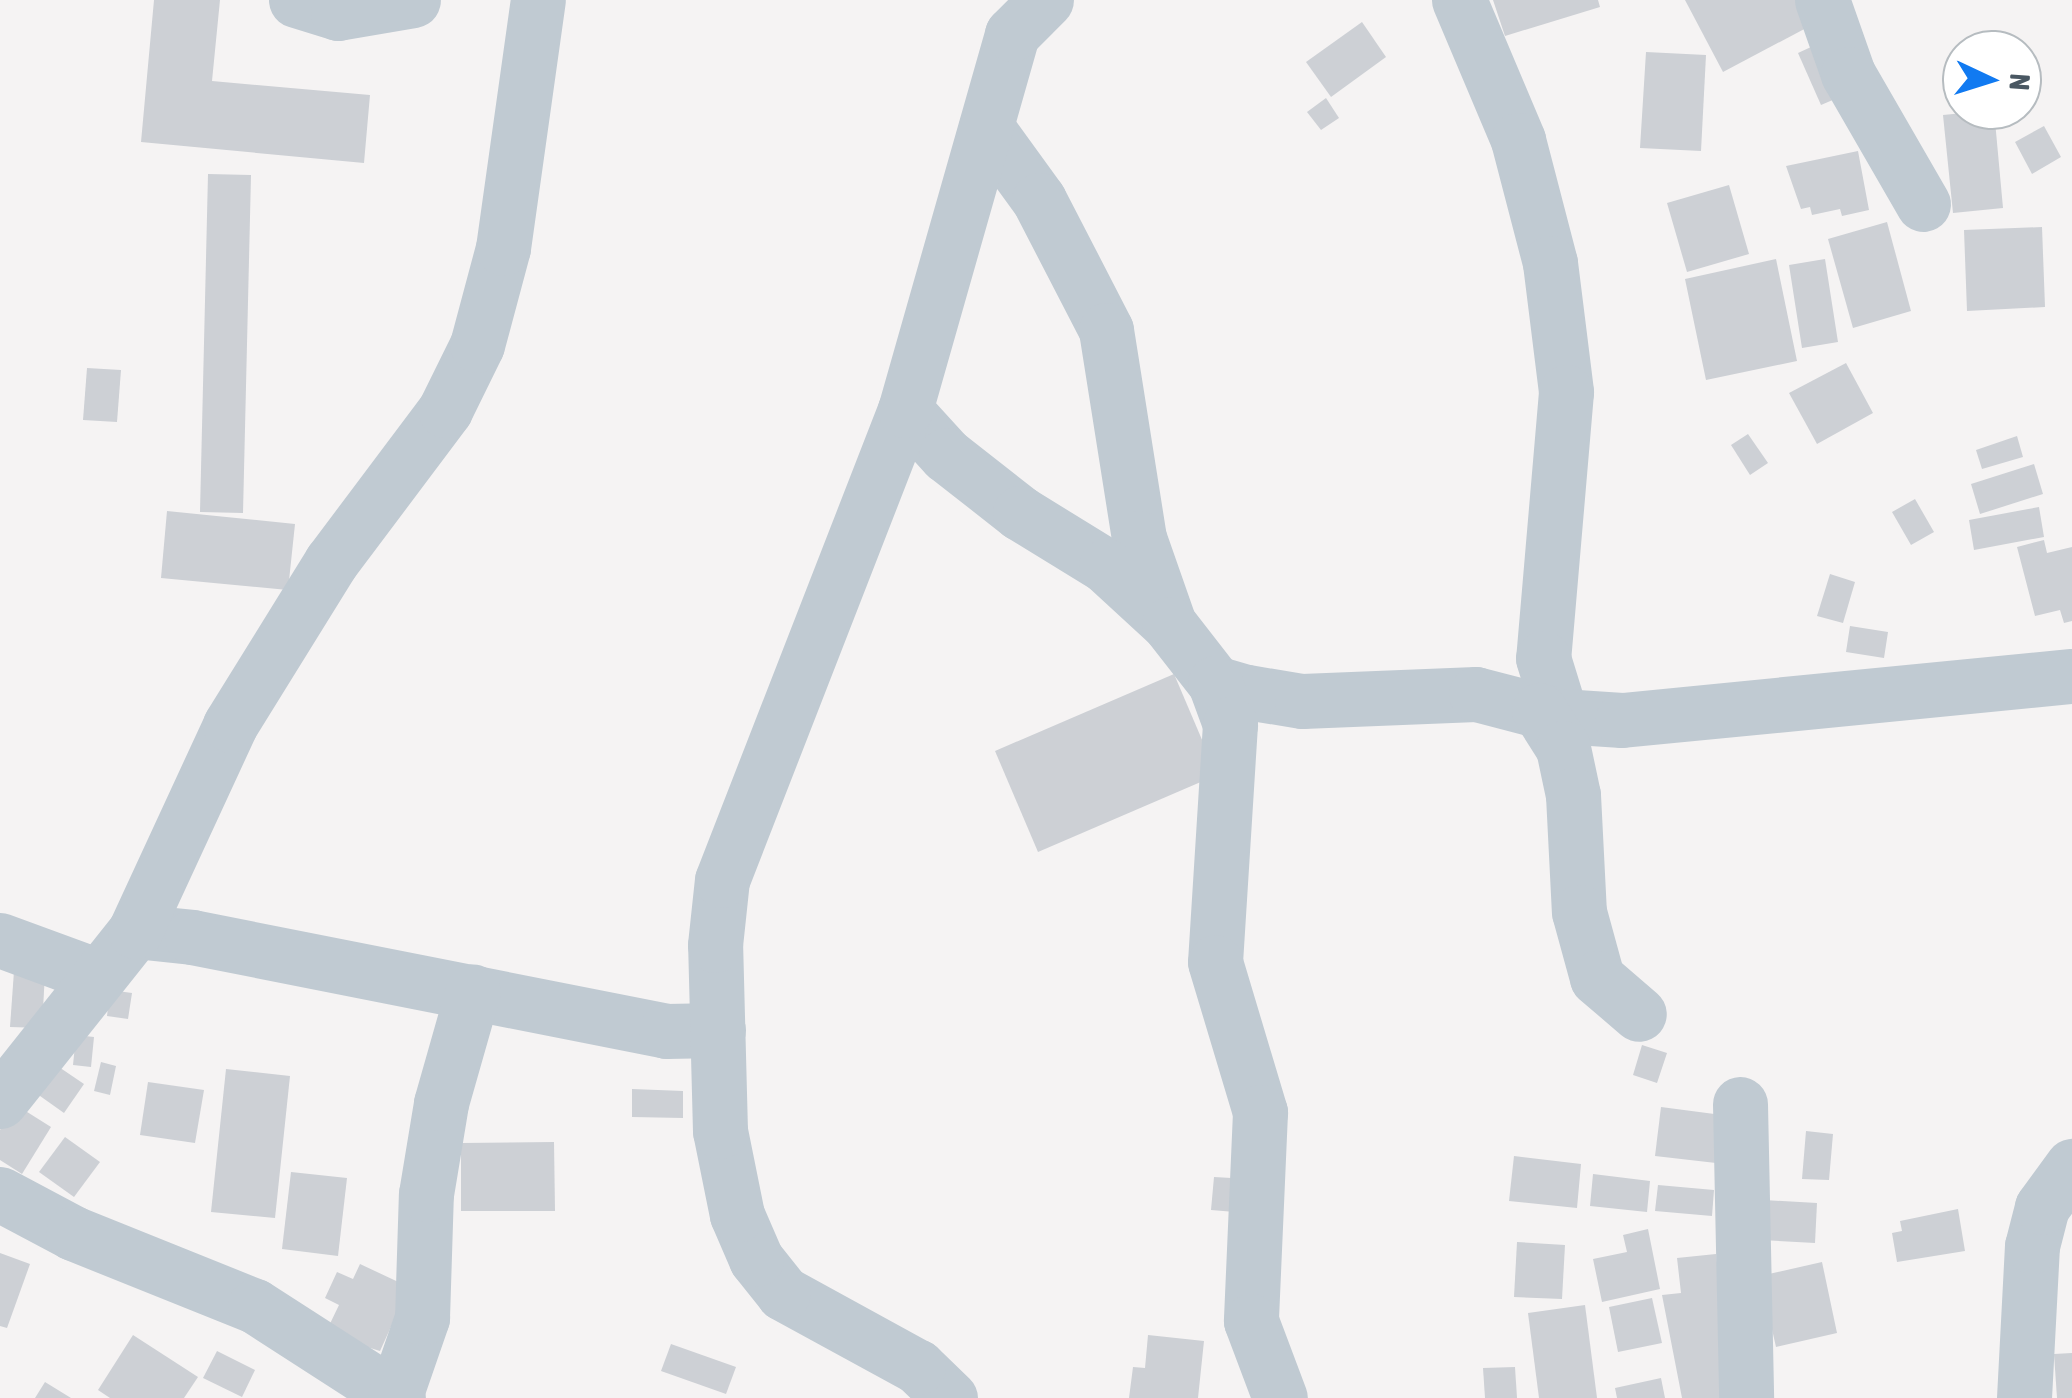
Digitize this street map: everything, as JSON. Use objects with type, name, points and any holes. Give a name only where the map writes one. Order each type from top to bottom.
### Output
[{"type":"street","points":[[296,0],[338,13],[413,0]]},
{"type":"street","points":[[0,1101],[95,974],[134,932],[230,725],[331,562],[445,410],[478,345],[503,248],[538,0]]},
{"type":"street","points":[[1459,0],[1518,140],[1550,264],[1566,392],[1543,658],[1550,714],[1563,748],[1579,912],[1596,978],[1639,1014]]},
{"type":"street","points":[[1822,0],[1848,74],[1923,204]]},
{"type":"street","points":[[950,1398],[918,1368],[783,1293],[756,1259],[736,1215],[720,1131],[715,945],[722,880],[905,410],[1012,34],[1039,3]]},
{"type":"street","points":[[986,127],[1039,200],[1106,330],[1139,538],[1169,624]]},
{"type":"street","points":[[905,410],[946,455],[1020,513],[1106,566],[1169,624],[1215,683],[1230,724],[1215,962],[1260,1112],[1251,1321],[1280,1398]]},
{"type":"street","points":[[1215,683],[1302,701],[1476,694],[1550,714],[1700,714],[1868,692],[2072,676]]},
{"type":"street","points":[[134,932],[473,991],[666,1031],[718,1030]]},
{"type":"street","points":[[0,940],[95,974]]},
{"type":"street","points":[[0,1194],[74,1233],[255,1306],[396,1397],[422,1318],[426,1194],[441,1103],[473,991]]},
{"type":"street","points":[[1740,1104],[1746,1398]]},
{"type":"street","points":[[2024,1398],[2032,1246],[2042,1207],[2072,1166]]},
{"type":"building","points":[[154,0],[220,0],[212,81],[370,95],[364,163],[141,142]]},
{"type":"building","points":[[1493,0],[1598,0],[1600,7],[1505,36]]},
{"type":"building","points":[[1685,0],[1797,0],[1810,26],[1723,72]]},
{"type":"building","points":[[1362,22],[1386,57],[1331,97],[1306,62]]},
{"type":"building","points":[[1824,41],[1849,93],[1821,105],[1798,53]]},
{"type":"building","points":[[1646,52],[1706,55],[1701,151],[1640,148]]},
{"type":"building","points":[[1326,98],[1339,118],[1321,130],[1307,112]]},
{"type":"building","points":[[2042,127],[2061,157],[2032,174],[2015,142]]},
{"type":"building","points":[[1945,130],[1996,130],[2003,208],[1953,213]]},
{"type":"building","points":[[1858,151],[1869,210],[1842,216],[1840,209],[1812,215],[1810,207],[1801,209],[1786,166]]},
{"type":"building","points":[[208,174],[251,175],[243,513],[200,512]]},
{"type":"building","points":[[1729,185],[1749,254],[1687,272],[1667,203]]},
{"type":"building","points":[[1887,222],[1911,311],[1853,328],[1828,239]]},
{"type":"building","points":[[2042,227],[2045,307],[1967,311],[1964,230]]},
{"type":"building","points":[[1776,259],[1797,361],[1706,380],[1685,279]]},
{"type":"building","points":[[1825,259],[1838,342],[1802,348],[1789,265]]},
{"type":"building","points":[[1846,363],[1873,413],[1817,444],[1789,393]]},
{"type":"building","points":[[87,368],[121,370],[117,422],[83,420]]},
{"type":"building","points":[[1748,434],[1768,463],[1750,475],[1731,445]]},
{"type":"building","points":[[2017,436],[2023,457],[1982,469],[1976,450]]},
{"type":"building","points":[[2034,464],[2043,494],[1980,514],[1971,484]]},
{"type":"building","points":[[1915,499],[1934,532],[1911,545],[1892,512]]},
{"type":"building","points":[[2039,507],[2044,537],[1974,550],[1969,520]]},
{"type":"building","points":[[167,511],[295,524],[288,590],[161,578]]},
{"type":"building","points":[[2044,540],[2047,553],[2072,547],[2072,621],[2064,623],[2060,610],[2035,616],[2017,547]]},
{"type":"building","points":[[1830,574],[1855,582],[1843,623],[1817,616]]},
{"type":"building","points":[[1850,626],[1888,632],[1884,658],[1846,652]]},
{"type":"building","points":[[1174,674],[1217,775],[1038,852],[995,751]]},
{"type":"building","points":[[14,971],[45,973],[42,1028],[10,1027]]},
{"type":"building","points":[[110,990],[132,993],[128,1019],[107,1016]]},
{"type":"building","points":[[76,1035],[94,1037],[91,1067],[73,1065]]},
{"type":"building","points":[[1642,1045],[1667,1053],[1657,1083],[1633,1075]]},
{"type":"building","points":[[101,1062],[116,1066],[110,1095],[94,1091]]},
{"type":"building","points":[[53,1063],[84,1084],[64,1113],[33,1091]]},
{"type":"building","points":[[226,1069],[290,1076],[275,1218],[211,1212]]},
{"type":"building","points":[[148,1082],[204,1090],[195,1143],[140,1135]]},
{"type":"building","points":[[632,1089],[683,1091],[683,1118],[632,1117]]},
{"type":"building","points":[[16,1105],[51,1127],[22,1174],[0,1160],[0,1130]]},
{"type":"building","points":[[1661,1107],[1722,1115],[1716,1163],[1655,1156]]},
{"type":"building","points":[[1806,1131],[1833,1134],[1829,1180],[1802,1179]]},
{"type":"building","points":[[65,1137],[100,1162],[74,1197],[39,1172]]},
{"type":"building","points":[[554,1142],[555,1211],[461,1211],[461,1143]]},
{"type":"building","points":[[1514,1156],[1581,1164],[1577,1208],[1509,1201]]},
{"type":"building","points":[[291,1172],[347,1178],[338,1256],[282,1249]]},
{"type":"building","points":[[1593,1174],[1650,1181],[1647,1212],[1590,1206]]},
{"type":"building","points":[[1214,1177],[1249,1179],[1247,1213],[1211,1210]]},
{"type":"building","points":[[1658,1185],[1714,1190],[1712,1216],[1655,1211]]},
{"type":"building","points":[[1764,1200],[1817,1203],[1815,1243],[1762,1240]]},
{"type":"building","points":[[1958,1209],[1965,1251],[1897,1262],[1892,1233],[1902,1231],[1900,1221]]},
{"type":"building","points":[[1648,1229],[1660,1289],[1602,1302],[1593,1259],[1627,1252],[1623,1235]]},
{"type":"building","points":[[1517,1242],[1565,1245],[1562,1299],[1514,1297]]},
{"type":"building","points":[[0,1253],[30,1264],[7,1328],[0,1326]]},
{"type":"building","points":[[1716,1254],[1732,1398],[1682,1398],[1662,1295],[1681,1293],[1677,1258]]},
{"type":"building","points":[[1822,1262],[1837,1333],[1776,1347],[1760,1276]]},
{"type":"building","points":[[360,1264],[409,1287],[380,1351],[325,1334],[339,1305],[325,1298],[337,1272],[353,1279]]},
{"type":"building","points":[[1652,1298],[1662,1343],[1618,1352],[1609,1307]]},
{"type":"building","points":[[1585,1305],[1597,1398],[1539,1398],[1528,1313]]},
{"type":"building","points":[[133,1335],[198,1377],[184,1398],[110,1398],[98,1390]]},
{"type":"building","points":[[1148,1335],[1204,1341],[1198,1398],[1129,1398],[1133,1367],[1145,1368]]},
{"type":"building","points":[[671,1344],[736,1367],[726,1394],[661,1371]]},
{"type":"building","points":[[217,1351],[255,1370],[242,1397],[203,1378]]},
{"type":"building","points":[[2072,1353],[2072,1398],[2057,1398],[2054,1354]]},
{"type":"building","points":[[1515,1367],[1517,1398],[1485,1398],[1483,1368]]},
{"type":"building","points":[[1661,1378],[1665,1398],[1617,1398],[1615,1388]]},
{"type":"building","points":[[45,1382],[71,1398],[35,1398]]}]
